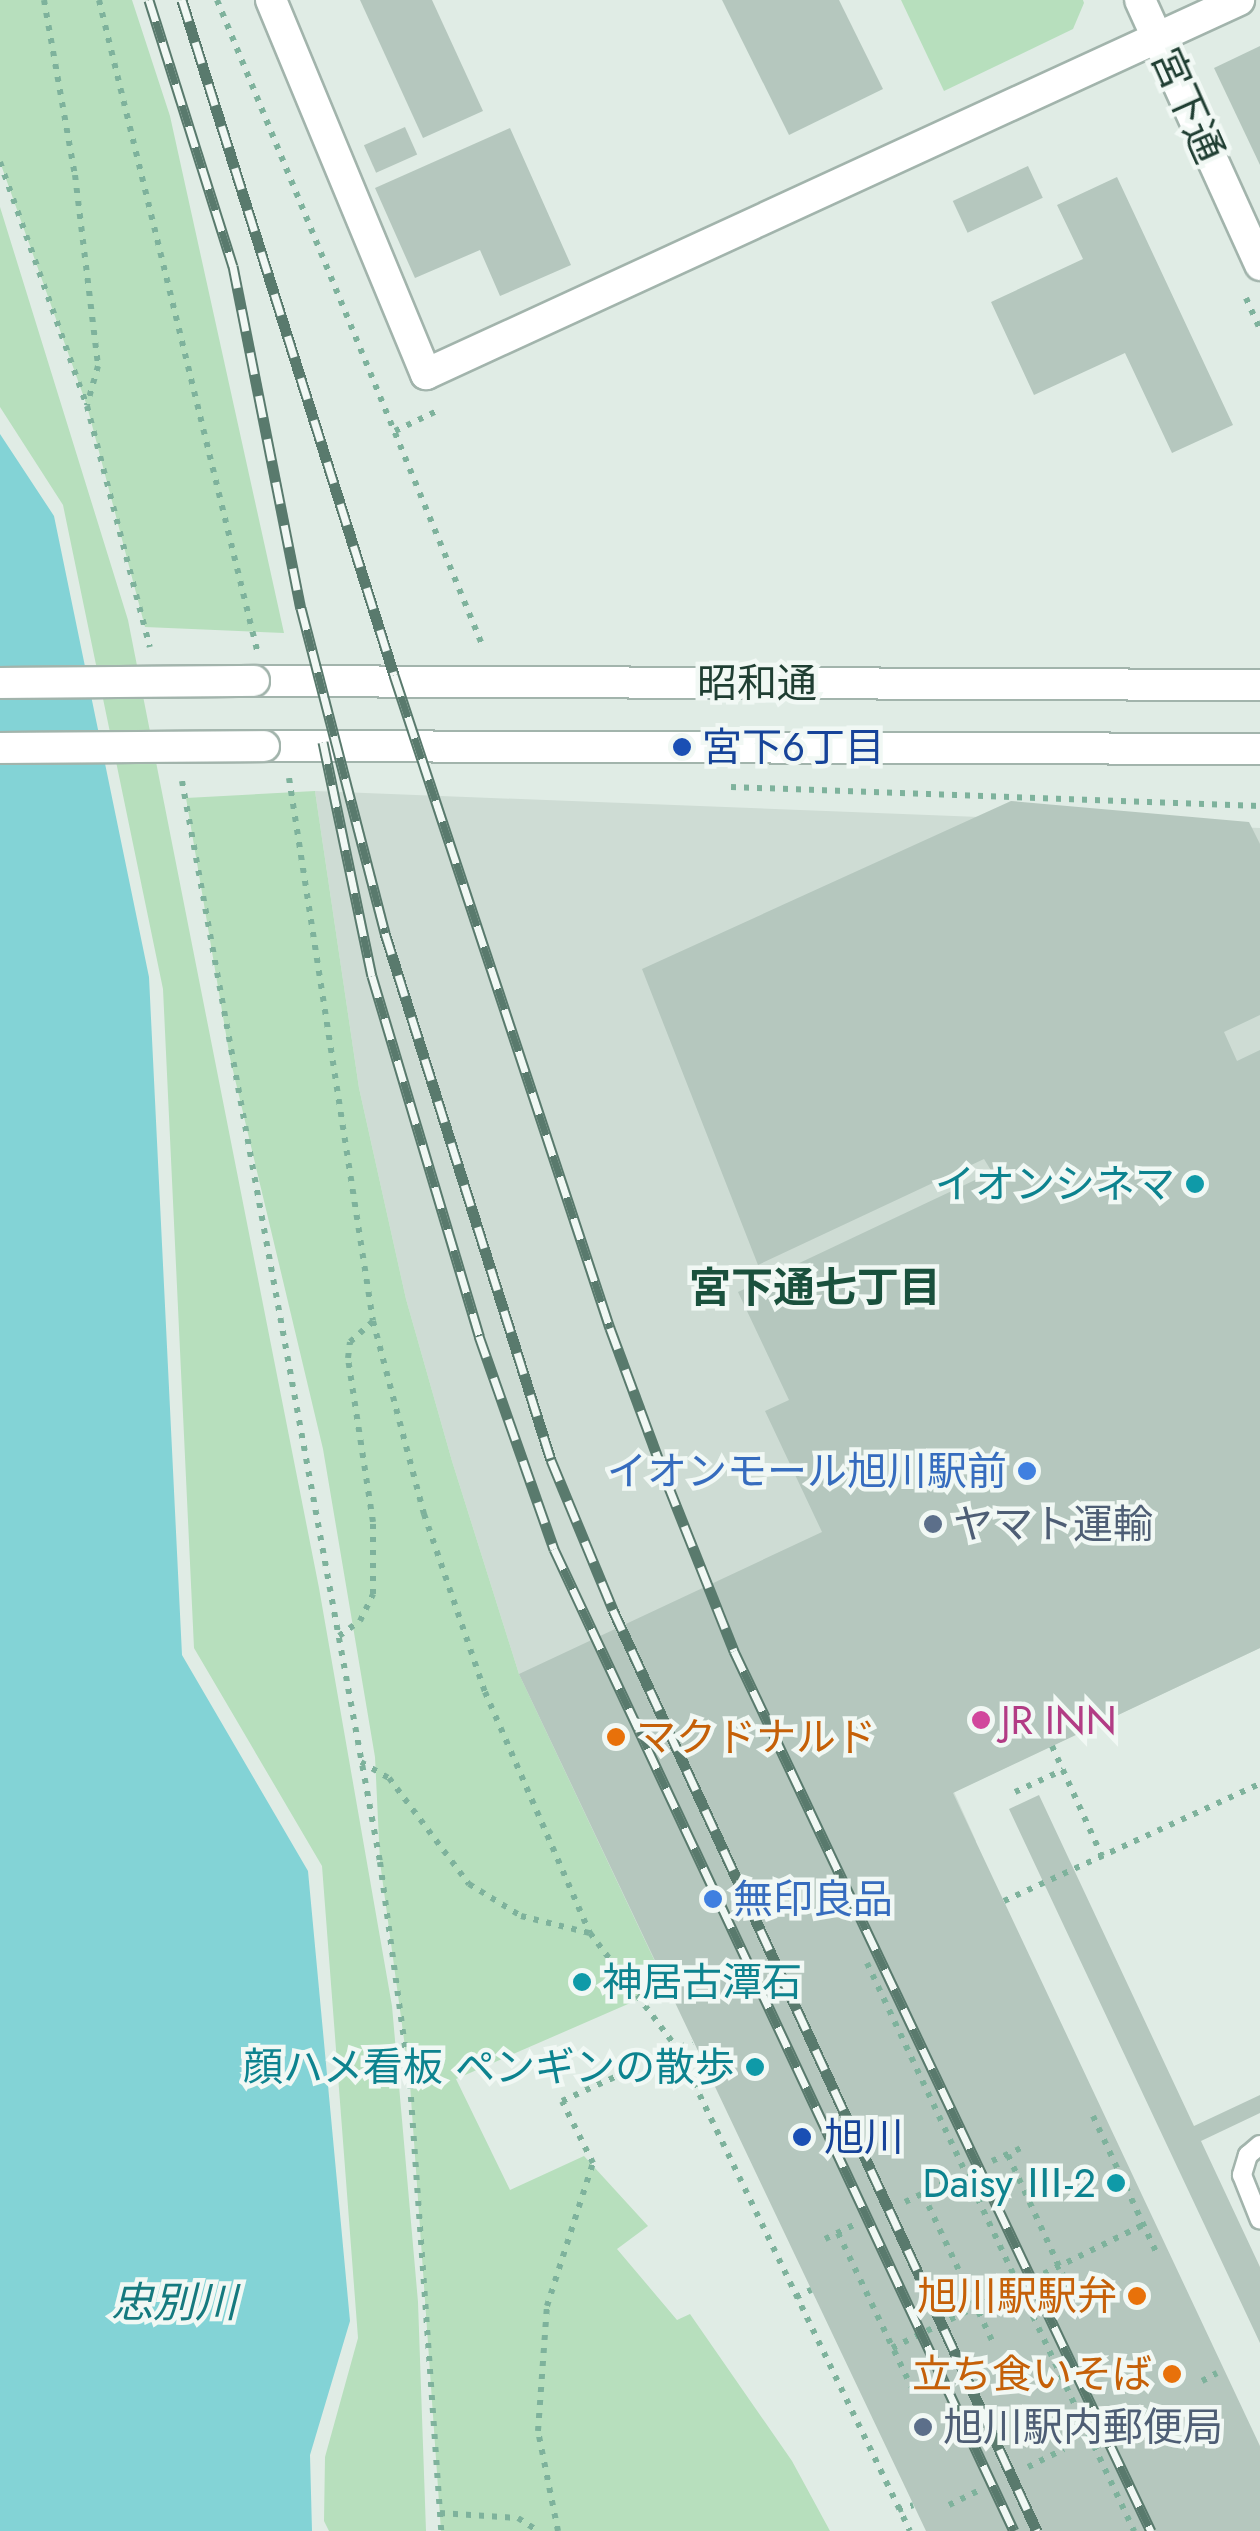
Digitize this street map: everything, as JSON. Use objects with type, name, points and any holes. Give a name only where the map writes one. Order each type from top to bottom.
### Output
[{"type":"street","points":[[271,0],[426,374],[1238,0]]},
{"type":"street","name":"宮下通","points":[[1140,0],[1260,265]]},
{"type":"street","name":"昭和通","points":[[0,683],[256,666],[1260,685]]},
{"type":"street","name":"昭和通","points":[[0,748],[1260,749]]},
{"type":"lane","points":[[1260,2145],[1248,2155],[1242,2175],[1260,2220]]},
{"type":"path","points":[[44,0],[76,174],[98,366],[87,406]]},
{"type":"path","points":[[98,0],[256,666]]},
{"type":"path","points":[[217,0],[484,648]]},
{"type":"path","points":[[0,162],[87,406],[154,665]]},
{"type":"path","points":[[1243,293],[1260,329]]},
{"type":"path","points":[[395,431],[448,405]]},
{"type":"path","points":[[177,760],[339,1636],[410,2084],[440,2531]]},
{"type":"path","points":[[288,777],[373,1321],[424,1514],[485,1692],[590,1933],[676,2048],[910,2531]]},
{"type":"path","points":[[984,792],[1260,806]]},
{"type":"path","points":[[339,1636],[360,1621],[373,1594],[374,1522],[348,1358],[350,1342],[373,1321]]},
{"type":"path","points":[[1052,1746],[1102,1856]]},
{"type":"path","points":[[361,1762],[389,1778],[469,1884],[521,1916],[590,1933]]},
{"type":"path","points":[[1016,1792],[1063,1770]]},
{"type":"path","points":[[1004,1901],[1260,1784]]},
{"type":"path","points":[[866,1963],[1134,2531]]},
{"type":"path","points":[[558,2531],[538,2431],[547,2306],[593,2163],[562,2101],[692,2042]]},
{"type":"path","points":[[1081,2121],[1094,2115],[1158,2256]]},
{"type":"path","points":[[992,2161],[1025,2146]]},
{"type":"path","points":[[1008,2155],[1074,2300]]},
{"type":"path","points":[[905,2202],[942,2184]]},
{"type":"path","points":[[923,2194],[992,2343]]},
{"type":"path","points":[[892,2348],[1143,2224]]},
{"type":"path","points":[[825,2239],[854,2226]]},
{"type":"path","points":[[838,2232],[911,2386]]},
{"type":"path","points":[[796,2296],[811,2290]]},
{"type":"path","points":[[1202,2381],[1218,2373]]},
{"type":"path","points":[[1114,2424],[1147,2408]]},
{"type":"path","points":[[1028,2466],[1064,2449]]},
{"type":"path","points":[[949,2505],[978,2491]]},
{"type":"path","points":[[898,2510],[914,2505]]},
{"type":"path","points":[[440,2512],[518,2518],[538,2531]]},
{"type":"shaded area","points":[[315,791],[1260,828],[1260,1648],[954,1792],[976,1841],[667,1987],[519,1674],[452,1461],[406,1299],[359,1088]]},
{"type":"green space","points":[[0,0],[132,0],[170,116],[284,633],[145,627],[87,406],[0,162]]},
{"type":"green space","points":[[901,0],[1084,3],[1073,29],[944,91]]},
{"type":"green space","points":[[0,207],[128,620],[319,1588],[392,2006],[418,2302],[426,2531],[329,2531],[324,2521],[325,2457],[358,2338],[322,1866],[194,1648],[163,989],[63,505],[0,407]]},
{"type":"green space","points":[[315,791],[359,1088],[406,1299],[452,1461],[519,1674],[667,1987],[456,2079],[510,2190],[584,2156],[648,2226],[617,2249],[677,2320],[690,2314],[792,2461],[830,2531],[441,2531],[410,2084],[380,1862],[375,1757],[323,1449],[230,1058],[186,798]]},
{"type":"water","name":"忠別川","points":[[0,434],[54,516],[149,977],[182,1655],[308,1871],[350,2321],[310,2455],[312,2531],[0,2531]]},
{"type":"building","points":[[360,0],[432,0],[483,111],[423,138]]},
{"type":"building","points":[[722,0],[839,0],[883,89],[789,135]]},
{"type":"building","points":[[1260,46],[1260,165],[1214,68]]},
{"type":"building","points":[[405,127],[417,154],[376,173],[364,145]]},
{"type":"building","points":[[510,128],[571,265],[500,296],[480,250],[415,278],[375,188]]},
{"type":"building","points":[[1028,166],[1043,198],[968,233],[953,201]]},
{"type":"building","points":[[1117,177],[1233,425],[1172,453],[1125,353],[1034,395],[991,302],[1083,259],[1057,205]]},
{"type":"building","points":[[1011,801],[1249,822],[1260,844],[1260,1015],[1224,1032],[1237,1061],[1260,1050],[1260,1648],[953,1793],[1260,2446],[1260,2531],[926,2531],[519,1674],[822,1532],[765,1411],[789,1400],[738,1292],[992,1172],[984,1159],[758,1265],[642,969]]},
{"type":"building","points":[[1039,1795],[1194,2126],[1260,2095],[1260,2113],[1201,2141],[1260,2267],[1260,2343],[1009,1809]]},
{"type":"railway","points":[[149,0],[233,266],[301,608],[385,933],[551,1460],[613,1610],[1037,2531]]},
{"type":"railway","points":[[182,0],[394,675],[610,1328],[668,1485],[734,1651],[1151,2531]]},
{"type":"railway","points":[[323,742],[372,976],[479,1336],[554,1549],[1014,2531]]},
{"type":"place","name":"宮下6丁目","points":[[682,747]]},
{"type":"place","name":"イオンシネマ","points":[[1195,1184]]},
{"type":"place","name":"イオンモール旭川駅前","points":[[1027,1471]]},
{"type":"place","name":"ヤマト運輸","points":[[933,1524]]},
{"type":"place","name":"JR INN","points":[[981,1720]]},
{"type":"place","name":"マクドナルド","points":[[616,1737]]},
{"type":"place","name":"無印良品","points":[[713,1899]]},
{"type":"place","name":"神居古潭石","points":[[582,1982]]},
{"type":"place","name":"顔ハメ看板 ペンギンの散歩","points":[[755,2067]]},
{"type":"place","name":"旭川","points":[[802,2137]]},
{"type":"place","name":"Daisy Ⅲ-2","points":[[1116,2183]]},
{"type":"place","name":"旭川駅駅弁","points":[[1137,2296]]},
{"type":"place","name":"立ち食いそば","points":[[1172,2374]]},
{"type":"place","name":"旭川駅内郵便局","points":[[923,2427]]},
{"type":"district","name":"宮下通七丁目","points":[[815,1288]]}]
